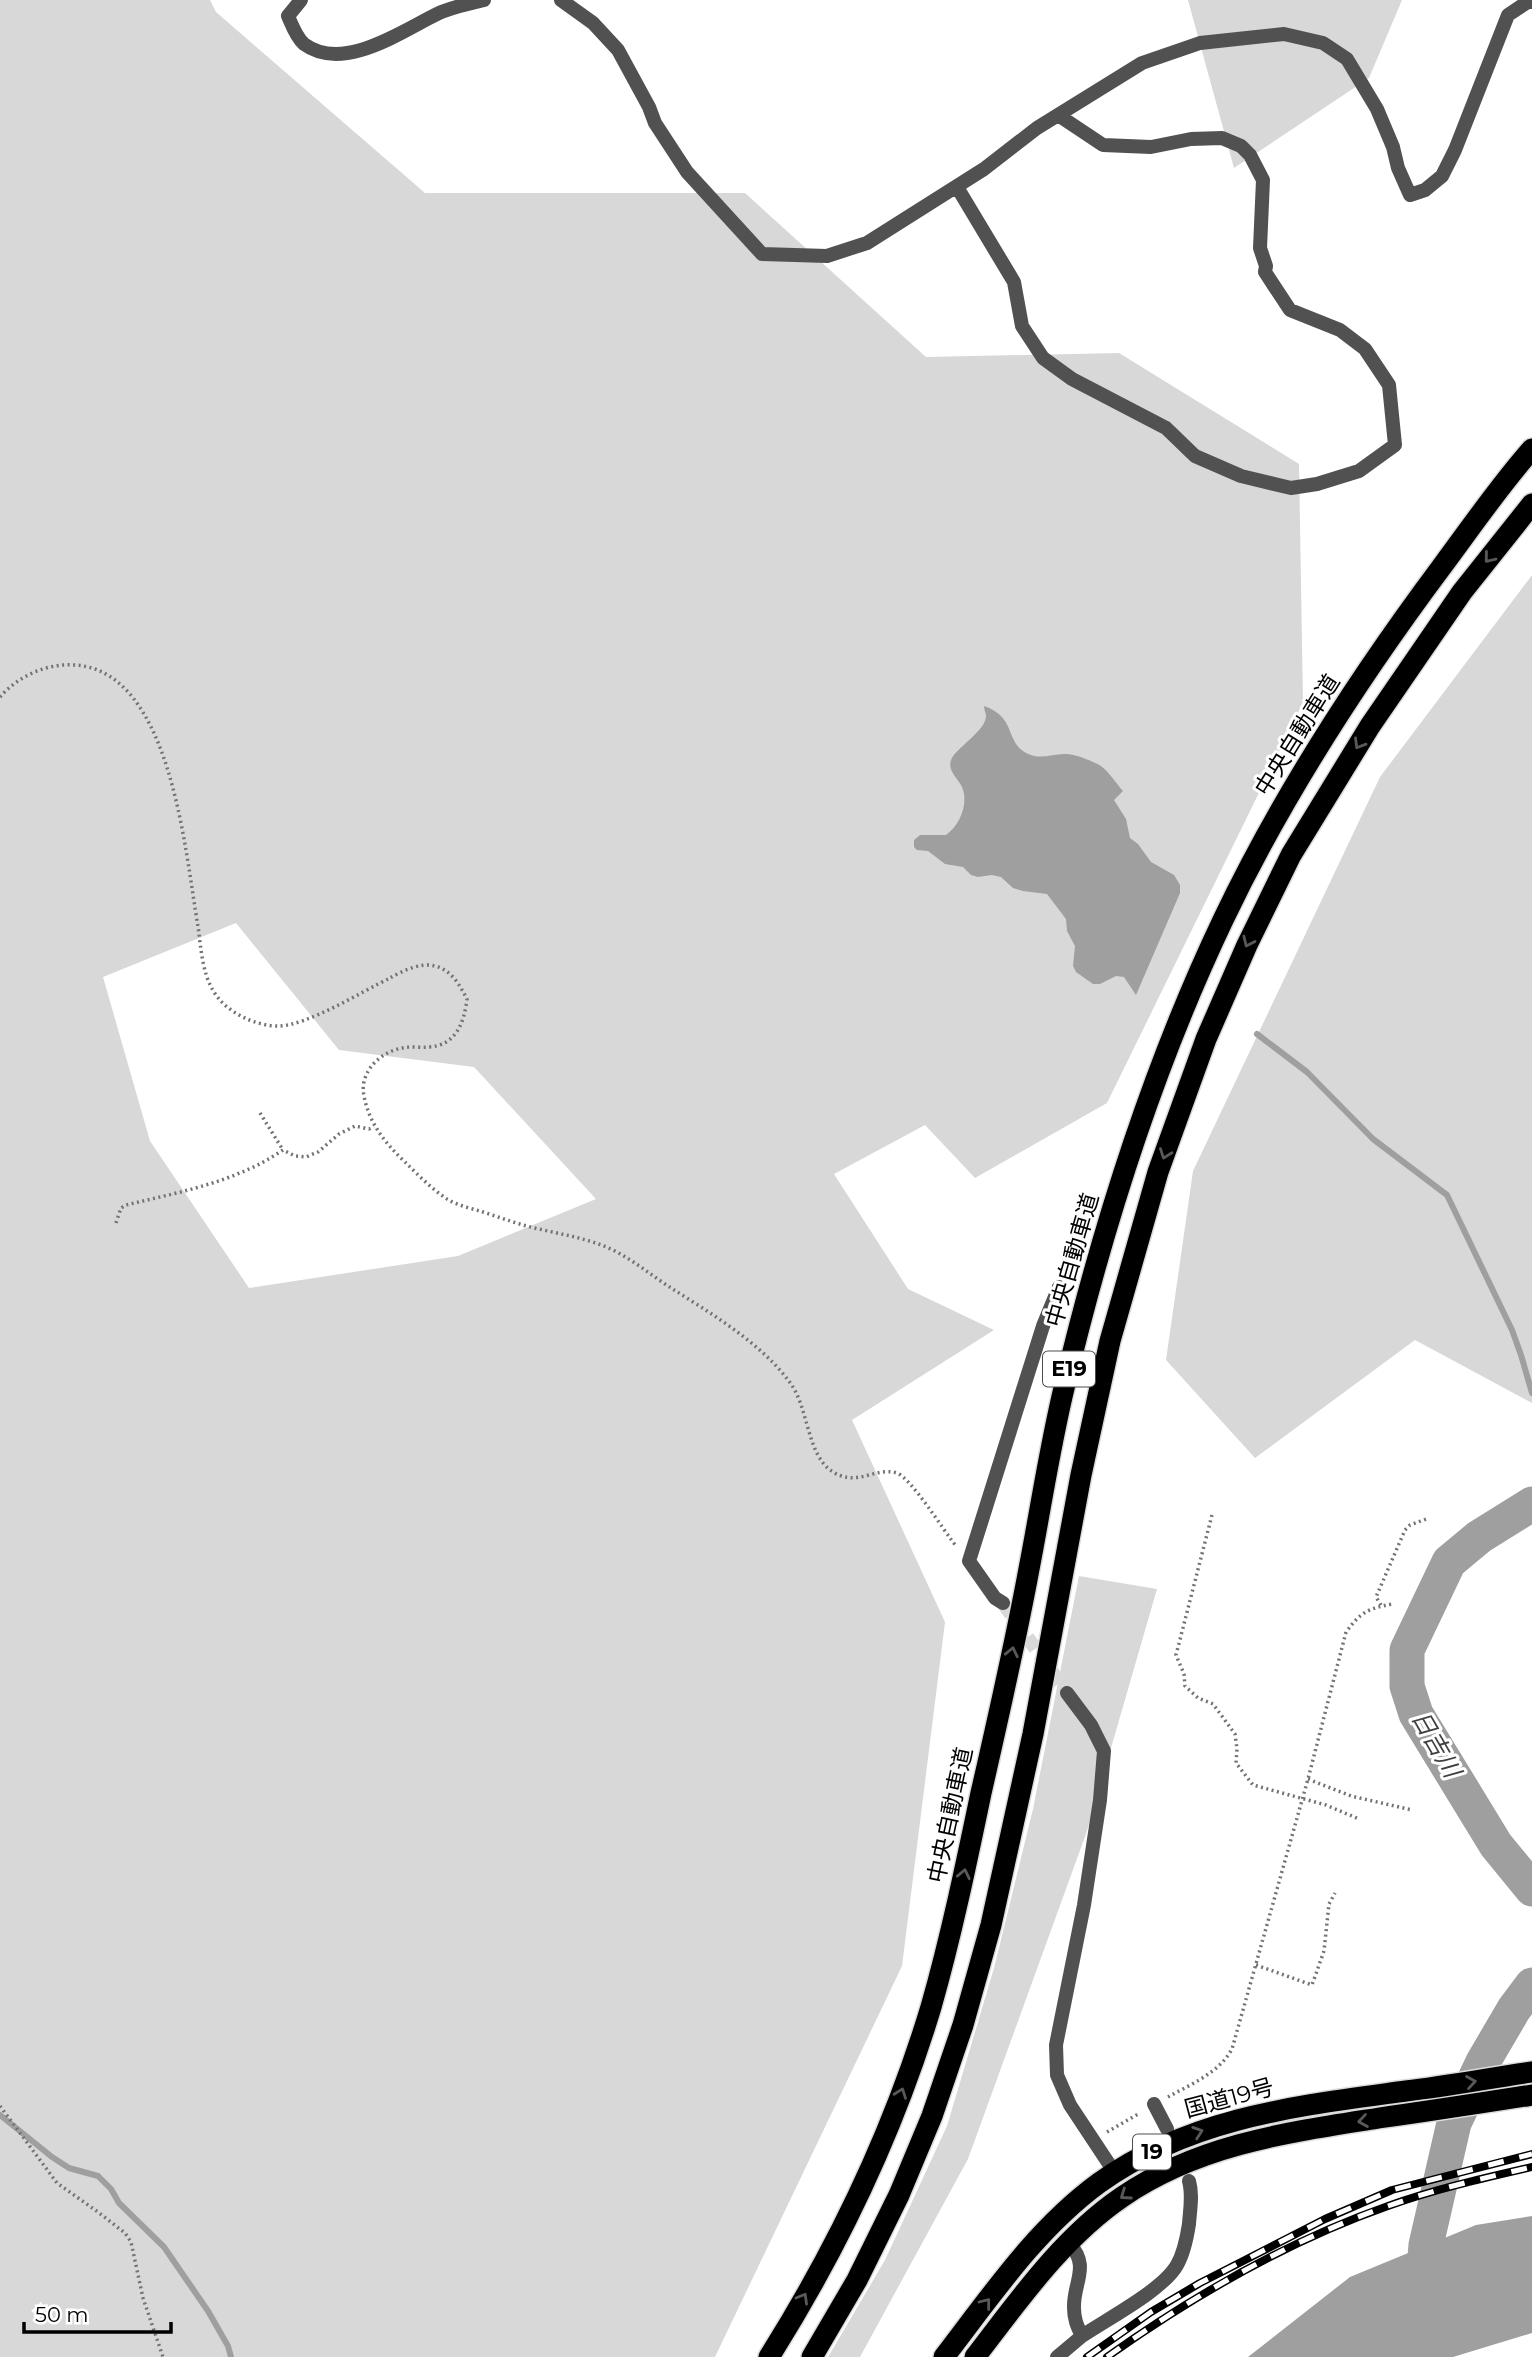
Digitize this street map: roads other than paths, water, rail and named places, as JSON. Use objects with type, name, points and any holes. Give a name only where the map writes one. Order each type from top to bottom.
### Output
[{"type":"highway","name":"中央自動車道","points":[[769,2357],[823,2263],[865,2179],[898,2102],[930,2010],[955,1915],[1015,1639],[1064,1387],[1103,1240],[1150,1093],[1223,920],[1268,832],[1338,715],[1403,620],[1532,449]]},
{"type":"highway","name":"E19","points":[[812,2357],[857,2280],[899,2195],[932,2116],[963,2025],[991,1925],[1033,1734],[1081,1475],[1110,1340],[1158,1172],[1206,1039],[1247,945],[1291,855],[1370,726],[1447,614],[1532,504]]},
{"type":"highway","name":"国道19号","points":[[944,2357],[1032,2245],[1065,2213],[1098,2184],[1172,2141],[1258,2114],[1532,2072]]},
{"type":"highway","name":"国道19号","points":[[975,2357],[1034,2281],[1069,2243],[1120,2198],[1185,2161],[1265,2138],[1532,2095]]},
{"type":"street","points":[[301,0],[288,16],[296,35],[305,44],[326,53],[359,51],[378,45],[440,12],[484,0]]},
{"type":"street","points":[[561,0],[593,23],[618,50],[655,123],[687,172],[762,254],[827,256],[867,243],[957,187],[1058,116],[1142,63],[1200,43],[1284,34],[1323,43],[1347,60],[1377,109],[1410,194],[1425,190],[1442,176],[1455,150],[1507,15],[1529,1],[1532,2]]},
{"type":"street","points":[[957,187],[1014,282],[1022,326],[1043,358],[1072,379],[1166,428],[1195,456],[1241,476],[1291,488],[1317,484],[1359,471],[1395,445],[1388,385],[1365,349],[1340,330],[1290,310],[1265,272],[1260,248],[1263,180],[1251,155],[1241,146],[1222,138],[1191,139],[1151,147],[1103,145],[1058,116]]},
{"type":"street","points":[[1003,1604],[995,1598],[969,1561],[1043,1326],[1059,1287]]},
{"type":"street","points":[[1066,1693],[1091,1725],[1104,1751],[1100,1800],[1084,1905],[1056,2045],[1058,2075],[1070,2105],[1115,2174]]},
{"type":"street","points":[[1154,2104],[1167,2129]]},
{"type":"street","points":[[1057,2357],[1082,2336],[1152,2290],[1177,2267],[1188,2228],[1191,2198],[1189,2181]]},
{"type":"street","points":[[1069,2243],[1078,2252],[1081,2266],[1073,2305],[1074,2320],[1082,2336]]},
{"type":"waterway","points":[[1257,1034],[1307,1072],[1373,1139],[1447,1195],[1512,1330],[1532,1393]]},
{"type":"waterway","name":"日吉川","points":[[1532,1504],[1479,1537],[1449,1562],[1407,1650],[1407,1686],[1416,1714],[1496,1845],[1532,1889]]},
{"type":"waterway","name":"日吉川","points":[[1422,2293],[1426,2245],[1454,2123],[1483,2062],[1514,2009],[1532,1985]]},
{"type":"waterway","points":[[0,2115],[52,2157],[69,2168],[98,2176],[111,2189],[119,2203],[164,2247],[208,2311],[228,2346],[231,2357]]},
{"type":"tunnel","points":[[1003,1603],[1067,1693]]},
{"type":"railway","points":[[1087,2357],[1151,2312],[1200,2283],[1325,2219],[1392,2190],[1532,2154]]},
{"type":"railway","points":[[1107,2357],[1207,2292],[1314,2236],[1406,2200],[1532,2167]]}]
